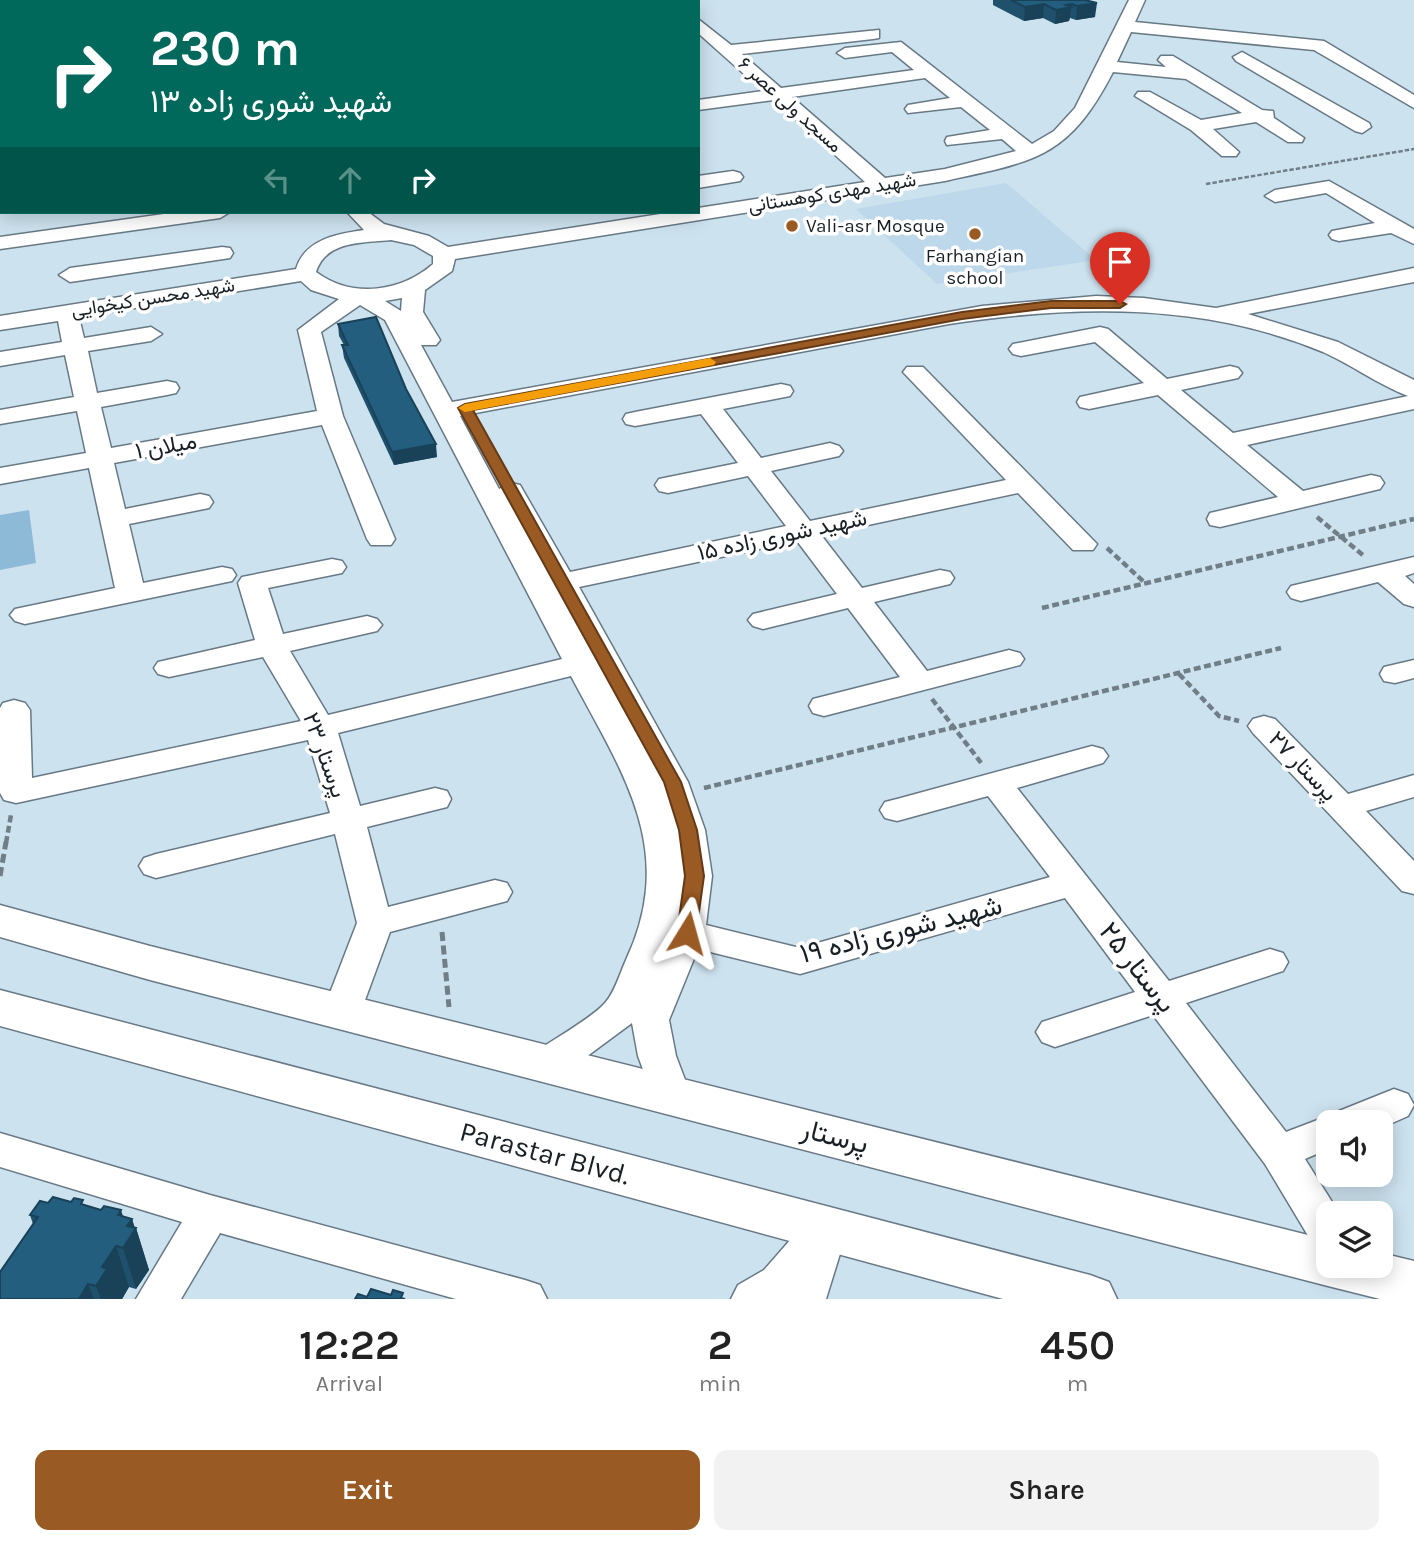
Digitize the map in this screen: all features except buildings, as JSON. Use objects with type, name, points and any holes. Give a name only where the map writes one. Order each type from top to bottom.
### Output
[{"type":"main road","points":[[0,921],[342,1011]]},
{"type":"main road","name":"Parastar Blvd.","points":[[0,1008],[1090,1299]]},
{"type":"main road","name":"پرستار","points":[[342,1011],[1316,1253]]},
{"type":"main road","name":"پرستار","points":[[1393,1277],[1414,1284]]},
{"type":"street","name":"شهید مهدی کوهستانی","points":[[702,209],[881,185],[995,164],[1030,152],[1062,134],[1077,118],[1137,0]]},
{"type":"street","name":"مسجد ولی عصر ۶","points":[[700,26],[881,185]]},
{"type":"street","points":[[1125,26],[1318,45],[1414,103]]},
{"type":"street","points":[[728,50],[869,33],[895,46],[927,74],[1030,152]]},
{"type":"street","points":[[845,53],[895,46]]},
{"type":"street","points":[[1242,57],[1362,127]]},
{"type":"street","points":[[1167,60],[1296,138]]},
{"type":"street","points":[[1104,66],[1190,74]]},
{"type":"street","points":[[700,105],[927,74]]},
{"type":"street","points":[[1144,96],[1198,126],[1229,152]]},
{"type":"street","points":[[914,109],[965,102]]},
{"type":"street","points":[[1198,126],[1329,107]]},
{"type":"street","points":[[954,141],[1006,133]]},
{"type":"street","points":[[700,182],[733,177]]},
{"type":"street","points":[[1276,196],[1329,187],[1414,238]]},
{"type":"street","points":[[0,243],[134,218],[191,214]]},
{"type":"street","points":[[337,214],[344,228],[338,242]]},
{"type":"street","points":[[359,214],[368,226],[389,234],[423,240],[444,254],[444,265],[434,277],[414,287],[388,293],[360,295],[334,292],[315,284],[305,274],[306,262],[318,251],[338,242],[389,234]]},
{"type":"street","name":"شهید مهدی کوهستانی","points":[[444,254],[673,214]]},
{"type":"street","points":[[134,218],[149,264]]},
{"type":"street","points":[[1339,235],[1395,226]]},
{"type":"street","points":[[70,275],[222,253]]},
{"type":"street","name":"شهید محسن کیخوایی","points":[[0,323],[305,274]]},
{"type":"street","points":[[1213,314],[1414,275]]},
{"type":"street","points":[[414,287],[412,312],[455,409],[550,585],[673,782],[688,830],[695,876],[687,933],[650,1020],[657,1056],[670,1093]]},
{"type":"street","points":[[360,295],[394,316],[455,409]]},
{"type":"street","points":[[360,295],[309,330],[331,416],[381,539]]},
{"type":"street","points":[[455,409],[962,315],[1051,305],[1120,304],[1213,314],[1321,342],[1381,369],[1414,390]]},
{"type":"street","points":[[67,312],[131,594]]},
{"type":"street","points":[[0,359],[150,334]]},
{"type":"street","points":[[1021,349],[1100,334],[1298,501]]},
{"type":"street","points":[[915,372],[1083,544]]},
{"type":"street","points":[[1089,402],[1230,373]]},
{"type":"street","points":[[0,417],[167,388]]},
{"type":"street","points":[[635,419],[781,391]]},
{"type":"street","points":[[1228,442],[1414,402]]},
{"type":"street","points":[[707,405],[919,681]]},
{"type":"street","name":"میلان ۱","points":[[0,475],[331,416]]},
{"type":"street","points":[[668,485],[830,451]]},
{"type":"street","points":[[1220,519],[1371,483]]},
{"type":"street","name":"شهید شوری زاده ۱۵","points":[[550,585],[1024,484]]},
{"type":"street","points":[[114,519],[201,502]]},
{"type":"street","points":[[1301,592],[1414,565]]},
{"type":"street","name":"پرستار ۲۳","points":[[332,567],[252,583],[272,646],[320,727],[348,819],[374,923]]},
{"type":"street","points":[[1383,572],[1414,598]]},
{"type":"street","points":[[25,615],[222,575]]},
{"type":"street","points":[[763,620],[940,578]]},
{"type":"street","points":[[549,1063],[620,1012],[658,929],[666,876],[660,833],[646,788],[581,664],[550,585]]},
{"type":"street","points":[[169,668],[367,625]]},
{"type":"street","points":[[824,706],[1009,659]]},
{"type":"street","points":[[14,710],[16,792],[320,727],[581,664]]},
{"type":"street","name":"پرستار ۲۷","points":[[1264,726],[1414,882]]},
{"type":"street","points":[[897,810],[1093,756]]},
{"type":"street","name":"پرستار ۲۵","points":[[996,783],[1279,1152],[1316,1218]]},
{"type":"street","points":[[1342,807],[1414,786]]},
{"type":"street","points":[[156,866],[435,799]]},
{"type":"street","name":"شهید شوری زاده ۱۹","points":[[687,933],[800,961],[1073,883]]},
{"type":"street","points":[[342,1011],[374,923],[495,892]]},
{"type":"street","points":[[1055,1032],[1270,962]]},
{"type":"street","points":[[1382,1110],[1394,1105]]},
{"type":"street","points":[[1279,1152],[1316,1137]]},
{"type":"street","points":[[0,1150],[210,1213],[525,1299]]},
{"type":"street","points":[[158,1299],[210,1213]]},
{"type":"street","points":[[753,1299],[779,1283],[827,1228]]},
{"type":"street","points":[[804,1299],[827,1228]]},
{"type":"path","points":[[1206,184],[1414,149]]},
{"type":"path","points":[[1298,501],[1383,572]]},
{"type":"path","points":[[1042,608],[1414,519]]},
{"type":"path","points":[[1083,544],[1104,545],[1145,583]]},
{"type":"path","points":[[676,795],[1281,648]]},
{"type":"path","name":"پرستار ۲۷","points":[[1179,673],[1219,716],[1264,726]]},
{"type":"path","points":[[919,681],[996,783]]},
{"type":"path","points":[[0,876],[16,792]]},
{"type":"path","points":[[439,907],[452,1039]]},
{"type":"shaded area","name":"Farhangian school","points":[[1006,183],[1096,260],[937,284],[856,209]]},
{"type":"shaded area","points":[[29,510],[36,563],[0,570],[0,515]]},
{"type":"slow traffic","points":[[465,408],[710,362]]},
{"type":"place","name":"Vali-asr Mosque","points":[[792,226]]},
{"type":"place","name":"Farhangian school","points":[[975,234]]},
{"type":"route","points":[[687,933],[695,876],[688,830],[673,782],[465,408],[962,315],[1051,305],[1120,304]]}]
